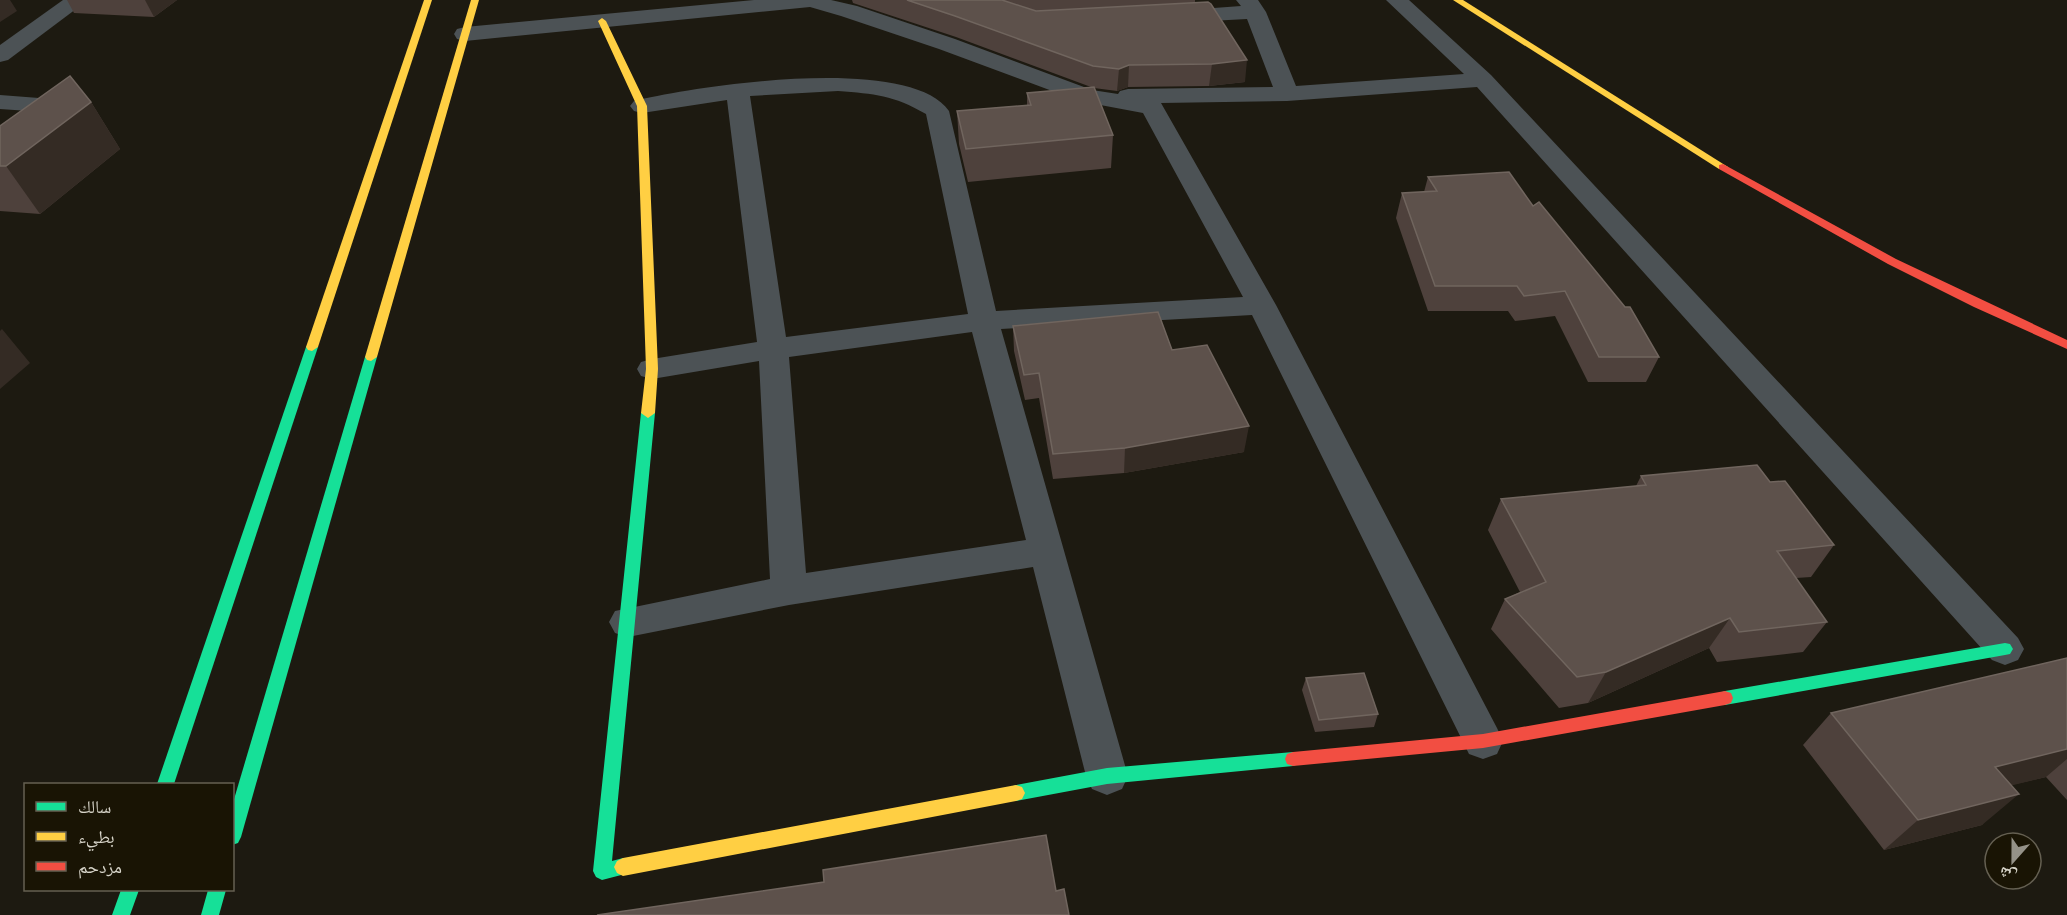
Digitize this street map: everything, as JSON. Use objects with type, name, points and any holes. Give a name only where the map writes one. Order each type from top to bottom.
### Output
[{"type":"street","points":[[0,55],[77,0]]},
{"type":"street","points":[[165,783],[428,0]]},
{"type":"street","points":[[234,830],[476,0]]},
{"type":"street","points":[[1397,0],[1483,80],[2005,649]]},
{"type":"street","points":[[1457,0],[1689,148],[1874,255],[2033,332],[2067,345]]},
{"type":"street","points":[[465,34],[810,1],[849,10],[925,36],[1087,96],[1152,107],[1262,305],[1482,741]]},
{"type":"street","points":[[1152,18],[1251,6],[1287,94]]},
{"type":"street","points":[[602,21],[642,106],[652,369],[602,871],[1107,776],[1482,741],[2005,649]]},
{"type":"street","points":[[1087,96],[1287,94],[1483,80]]},
{"type":"street","points":[[642,106],[738,92],[818,84],[873,85],[911,94],[927,102],[937,111],[984,321],[1107,776]]},
{"type":"street","points":[[738,92],[773,349],[789,590]]},
{"type":"street","points":[[0,102],[65,107],[0,158]]},
{"type":"street","points":[[652,369],[773,349],[984,321],[1262,305]]},
{"type":"street","points":[[628,622],[789,590],[1047,551]]},
{"type":"street","points":[[121,915],[130,891]]},
{"type":"street","points":[[210,915],[217,891]]},
{"type":"building","points":[[907,0],[1002,0],[1036,11],[1208,2],[1247,60],[1212,64],[1129,65],[1119,69],[1093,66]]},
{"type":"building","points":[[70,76],[91,102],[6,166],[0,166],[0,126]]},
{"type":"building","points":[[1094,87],[1113,135],[966,149],[957,111],[1031,105],[1027,93]]},
{"type":"building","points":[[1509,172],[1533,206],[1539,202],[1625,307],[1630,307],[1659,357],[1599,357],[1565,291],[1524,296],[1517,286],[1435,286],[1402,193],[1437,191],[1428,177]]},
{"type":"building","points":[[1158,312],[1172,350],[1207,345],[1249,426],[1125,448],[1053,454],[1039,373],[1024,375],[1013,326]]},
{"type":"building","points":[[1757,465],[1770,482],[1785,481],[1834,545],[1777,551],[1827,622],[1739,632],[1730,618],[1606,672],[1577,677],[1505,599],[1546,582],[1501,499],[1646,485],[1641,476]]},
{"type":"building","points":[[2067,658],[2067,749],[1995,767],[2019,794],[1918,820],[1831,713]]},
{"type":"building","points":[[1364,673],[1378,714],[1319,720],[1306,678]]},
{"type":"building","points":[[1046,835],[1056,891],[1064,889],[1069,915],[597,915],[824,882],[823,870]]},
{"type":"traffic: fast","points":[[165,783],[312,347]]},
{"type":"traffic: fast","points":[[234,830],[371,357]]},
{"type":"traffic: fast","points":[[623,867],[602,871],[648,413]]},
{"type":"traffic: fast","points":[[1725,698],[2005,649]]},
{"type":"traffic: fast","points":[[1016,793],[1107,776],[1293,759]]},
{"type":"traffic: fast","points":[[121,915],[130,891]]},
{"type":"traffic: fast","points":[[210,915],[217,891]]},
{"type":"traffic: slow","points":[[312,347],[428,0]]},
{"type":"traffic: slow","points":[[371,357],[475,0]]},
{"type":"traffic: slow","points":[[1457,0],[1723,167]]},
{"type":"traffic: slow","points":[[602,21],[642,106],[652,369],[648,413]]},
{"type":"traffic: slow","points":[[623,867],[1016,793]]},
{"type":"traffic: jam","points":[[1723,167],[1892,262],[2067,345]]},
{"type":"traffic: jam","points":[[1293,759],[1483,741],[1725,698]]}]
